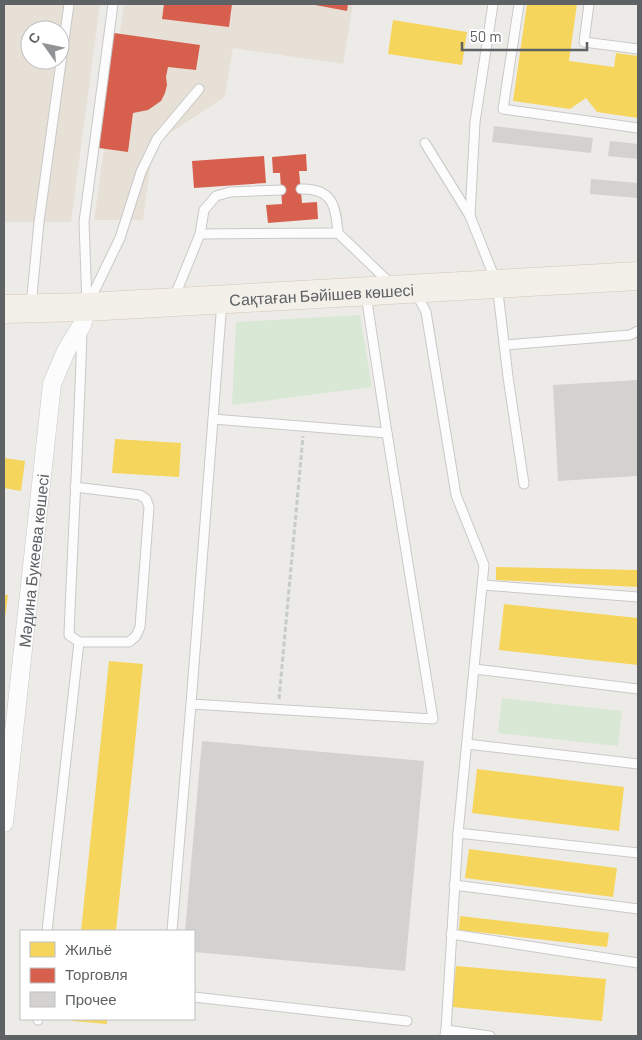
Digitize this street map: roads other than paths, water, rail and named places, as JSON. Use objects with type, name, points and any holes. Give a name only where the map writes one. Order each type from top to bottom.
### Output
[{"type":"main road","name":"Сақтаған Бәйішев көшесі","points":[[4,309],[31,308],[85,316],[173,301],[638,276]]},
{"type":"street","name":"Мәдина Букеева көшесі","points":[[4,823],[52,384],[66,351],[85,316]]},
{"type":"lane","points":[[31,308],[39,222],[70,4]]},
{"type":"lane","points":[[75,487],[140,495],[146,499],[149,507],[140,627],[136,636],[129,642],[79,642],[69,635],[75,487],[85,316],[84,222],[113,4]]},
{"type":"lane","points":[[470,216],[475,122],[493,4]]},
{"type":"lane","points":[[519,4],[503,109],[638,128]]},
{"type":"lane","points":[[589,4],[584,42],[638,49]]},
{"type":"lane","points":[[85,316],[120,238],[141,172],[157,139],[199,89]]},
{"type":"lane","points":[[425,143],[470,216],[497,284],[524,484]]},
{"type":"lane","points":[[301,189],[310,189],[328,196],[337,212],[338,233]]},
{"type":"lane","points":[[173,301],[200,234],[204,210],[216,196],[230,192],[281,190]]},
{"type":"lane","points":[[200,234],[338,233],[405,289],[426,312],[456,495],[484,565],[458,833],[445,1033],[490,1036]]},
{"type":"lane","points":[[191,704],[433,719],[366,291]]},
{"type":"lane","points":[[172,930],[222,298]]},
{"type":"lane","points":[[504,345],[630,335],[638,331]]},
{"type":"lane","points":[[213,419],[387,433]]},
{"type":"lane","points":[[482,585],[638,597]]},
{"type":"lane","points":[[47,930],[79,642]]},
{"type":"lane","points":[[475,669],[638,689]]},
{"type":"lane","points":[[467,744],[638,764]]},
{"type":"lane","points":[[458,833],[638,853]]},
{"type":"lane","points":[[454,885],[638,909]]},
{"type":"lane","points":[[451,934],[638,963]]},
{"type":"lane","points":[[195,997],[407,1021]]}]
